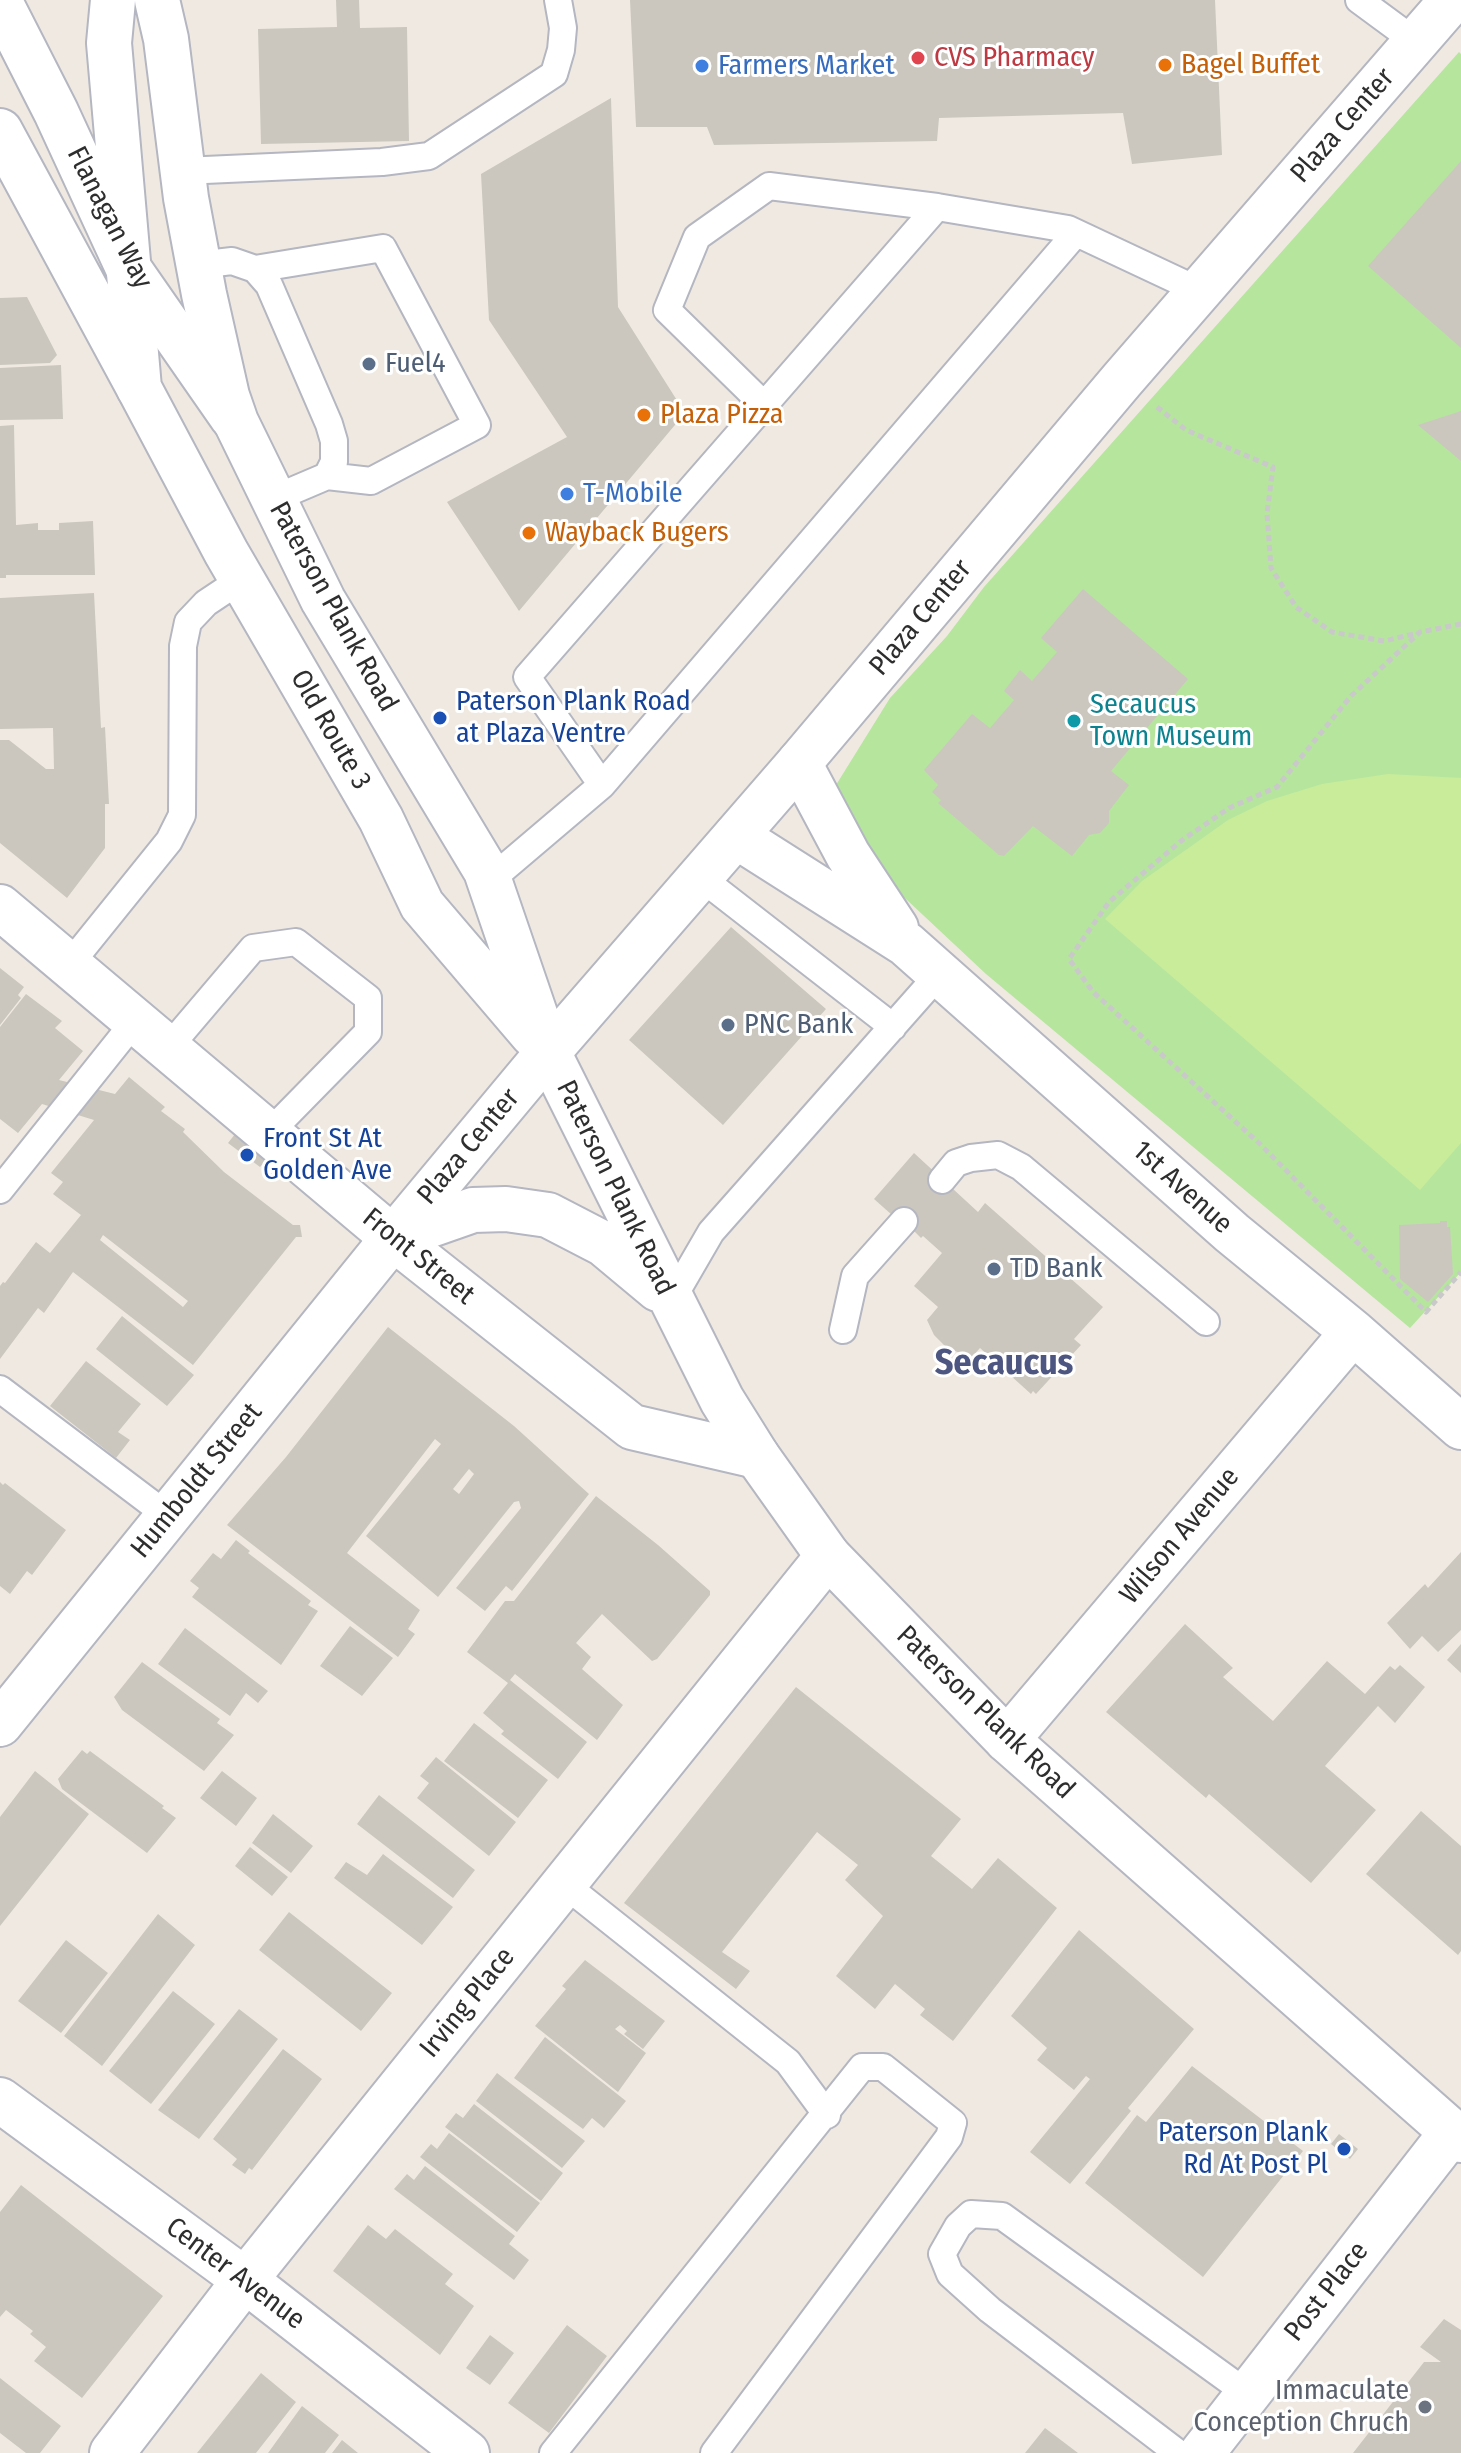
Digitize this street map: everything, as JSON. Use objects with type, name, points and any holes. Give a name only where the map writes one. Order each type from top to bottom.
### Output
[{"type":"street","points":[[113,0],[109,43],[139,388]]},
{"type":"street","name":"Paterson Plank Road","points":[[157,0],[166,39],[198,265],[227,396],[236,422],[323,600],[486,871],[548,1052],[722,1400],[757,1456],[828,1556],[1007,1740],[1456,2136]]},
{"type":"street","name":"Plaza Center","points":[[393,1238],[1122,380],[1452,0]]},
{"type":"street","name":"Flanagan Way","points":[[0,2],[56,112],[127,266],[236,422]]},
{"type":"street","points":[[0,67],[20,75],[56,112]]},
{"type":"street","name":"Flanagan Way","points":[[0,131],[139,388]]},
{"type":"street","name":"Old Route 3","points":[[139,388],[242,579],[381,819],[422,905],[548,1052]]},
{"type":"street","points":[[242,579],[323,600]]},
{"type":"street","name":"1st Avenue","points":[[799,763],[848,855],[906,944]]},
{"type":"street","name":"1st Avenue","points":[[736,836],[906,944],[1232,1233],[1353,1332],[1461,1427]]},
{"type":"street","name":"Front Street","points":[[0,907],[393,1238],[632,1427],[757,1456]]},
{"type":"street","points":[[393,1238],[473,1210],[506,1209],[548,1215],[604,1244],[671,1301]]},
{"type":"street","name":"Humboldt Street","points":[[0,1724],[393,1238]]},
{"type":"street","name":"Wilson Avenue","points":[[1007,1740],[1353,1332]]},
{"type":"street","name":"Irving Place","points":[[112,2453],[245,2280],[828,1556]]},
{"type":"street","name":"Center Avenue","points":[[0,2100],[245,2280],[467,2453]]},
{"type":"street","name":"Post Place","points":[[1202,2453],[1456,2136]]},
{"type":"lane","points":[[183,171],[382,162],[429,156],[554,74],[563,28],[558,0]]},
{"type":"lane","points":[[1359,0],[1416,42]]},
{"type":"lane","points":[[764,405],[667,310],[697,237],[769,186],[937,207],[1068,229],[1200,291]]},
{"type":"lane","points":[[602,785],[527,677],[937,207]]},
{"type":"lane","points":[[489,881],[602,785],[1076,233]]},
{"type":"lane","points":[[198,265],[232,261],[255,269],[383,248],[477,425],[371,481],[327,476],[273,499]]},
{"type":"lane","points":[[255,269],[269,285],[329,424],[334,441],[334,462],[327,476]]},
{"type":"lane","points":[[69,965],[169,841],[182,815],[183,646],[188,622],[206,603],[242,579]]},
{"type":"lane","points":[[700,877],[893,1027]]},
{"type":"lane","points":[[168,1048],[253,948],[296,942],[368,998],[368,1032],[269,1133]]},
{"type":"lane","points":[[671,1301],[711,1232],[940,973]]},
{"type":"lane","points":[[0,1190],[135,1021]]},
{"type":"lane","points":[[942,1180],[956,1163],[971,1158],[998,1155],[1021,1167],[1206,1322]]},
{"type":"lane","points":[[843,1330],[855,1276],[904,1221]]},
{"type":"lane","points":[[0,1389],[168,1516]]},
{"type":"lane","points":[[564,1884],[788,2062],[827,2115]]},
{"type":"lane","points":[[553,2453],[827,2115],[862,2067],[883,2067],[953,2123],[949,2137],[714,2453]]},
{"type":"lane","points":[[1178,2453],[990,2310],[950,2274],[942,2254],[958,2226],[971,2214],[1002,2216],[1248,2394]]},
{"type":"path","points":[[1122,380],[1186,430],[1273,467],[1267,513],[1271,568],[1296,607],[1332,632],[1384,641],[1461,624]]},
{"type":"path","points":[[1420,632],[1351,696],[1277,787],[1229,808],[1181,841],[1109,902],[1069,959],[1093,992],[1260,1144],[1426,1312],[1461,1272]]},
{"type":"green space","points":[[1459,52],[1461,1272],[1410,1328],[986,974],[876,871],[836,785],[890,698],[947,636],[984,587]]},
{"type":"green space","points":[[1388,774],[1461,778],[1461,1143],[1420,1190],[1105,919],[1142,881],[1228,820],[1267,801],[1322,784]]},
{"type":"building","points":[[336,0],[359,0],[360,28],[407,27],[409,141],[261,144],[258,29],[337,27]]},
{"type":"building","points":[[630,0],[1215,0],[1222,155],[1132,164],[1123,113],[939,118],[937,141],[714,145],[707,127],[636,127]]},
{"type":"building","points":[[611,98],[618,307],[685,413],[519,611],[447,502],[567,437],[489,320],[481,174]]},
{"type":"building","points":[[1461,161],[1461,348],[1368,266]]},
{"type":"building","points":[[27,297],[57,355],[50,363],[0,365],[0,298]]},
{"type":"building","points":[[61,365],[63,419],[0,420],[0,368]]},
{"type":"building","points":[[1461,411],[1461,461],[1418,425]]},
{"type":"building","points":[[14,425],[16,525],[38,523],[38,530],[59,530],[59,523],[93,521],[95,575],[6,575],[6,578],[0,578],[0,426]]},
{"type":"building","name":"Secaucus Town Museum","points":[[1083,589],[1188,679],[1111,771],[1129,785],[1109,811],[1109,823],[1100,833],[1089,835],[1072,856],[1033,826],[1004,856],[999,855],[938,803],[941,800],[932,792],[938,785],[924,770],[972,714],[990,728],[1014,700],[1004,691],[1020,670],[1032,681],[1057,652],[1041,638]]},
{"type":"building","points":[[94,593],[101,728],[105,727],[109,804],[105,804],[105,848],[67,898],[0,843],[0,740],[9,740],[46,769],[54,769],[53,728],[0,729],[0,598]]},
{"type":"building","name":"PNC Bank","points":[[731,927],[826,1009],[723,1125],[629,1040]]},
{"type":"building","points":[[0,968],[24,987],[18,995],[21,998],[0,1025]]},
{"type":"building","points":[[26,994],[62,1021],[55,1028],[83,1051],[59,1080],[115,1094],[129,1077],[165,1107],[161,1111],[185,1129],[183,1132],[224,1172],[293,1225],[300,1225],[302,1237],[296,1237],[193,1365],[73,1272],[44,1313],[38,1308],[0,1359],[0,1286],[36,1242],[50,1253],[81,1215],[53,1194],[63,1182],[51,1173],[94,1120],[42,1104],[18,1133],[0,1119],[0,1027]],"holes":[[[103,1235],[188,1301],[183,1307],[100,1240]]]},
{"type":"building","points":[[235,1134],[267,1159],[260,1167],[228,1143]]},
{"type":"building","name":"TD Bank","points":[[914,1153],[978,1212],[985,1203],[1103,1307],[1074,1339],[1081,1345],[1036,1394],[1033,1391],[1031,1394],[980,1348],[971,1358],[946,1347],[934,1335],[927,1320],[938,1307],[914,1286],[942,1253],[874,1199]]},
{"type":"building","points":[[1447,1221],[1447,1227],[1450,1227],[1453,1274],[1428,1302],[1400,1279],[1399,1225]]},
{"type":"building","points":[[122,1316],[194,1375],[167,1406],[96,1349]]},
{"type":"building","points":[[388,1327],[514,1426],[589,1494],[512,1591],[506,1586],[485,1611],[456,1588],[521,1508],[519,1501],[514,1502],[438,1597],[366,1536],[441,1444],[435,1439],[347,1553],[420,1610],[408,1629],[415,1634],[398,1657],[227,1525],[286,1457]],"holes":[[[469,1469],[474,1474],[459,1494],[453,1489]]]},
{"type":"building","points":[[86,1361],[141,1404],[118,1432],[130,1440],[116,1458],[50,1406]]},
{"type":"building","points":[[0,1482],[66,1530],[32,1575],[27,1571],[10,1594],[0,1586]]},
{"type":"building","points":[[596,1496],[658,1545],[710,1591],[710,1595],[657,1659],[652,1661],[602,1614],[576,1643],[591,1657],[582,1669],[623,1705],[597,1740],[515,1674],[510,1680],[587,1742],[558,1779],[501,1734],[504,1731],[483,1713],[508,1683],[467,1652],[505,1601],[514,1601]]},
{"type":"building","points":[[236,1540],[250,1551],[248,1553],[311,1601],[308,1605],[318,1611],[281,1665],[192,1597],[199,1588],[190,1581],[213,1553],[221,1559]]},
{"type":"building","points":[[1461,1552],[1461,1630],[1438,1652],[1422,1636],[1410,1649],[1387,1623],[1425,1584],[1428,1588]]},
{"type":"building","points":[[1185,1624],[1233,1668],[1223,1677],[1273,1721],[1327,1661],[1365,1694],[1390,1666],[1395,1670],[1400,1665],[1425,1687],[1395,1723],[1378,1706],[1325,1766],[1376,1810],[1311,1883],[1209,1794],[1206,1798],[1106,1712]]},
{"type":"building","points":[[350,1626],[393,1658],[362,1696],[320,1666]]},
{"type":"building","points":[[185,1628],[268,1691],[258,1703],[246,1693],[230,1716],[158,1664]]},
{"type":"building","points":[[1461,1644],[1461,1673],[1447,1660]]},
{"type":"building","points":[[142,1662],[220,1719],[217,1723],[234,1735],[204,1771],[122,1710],[114,1697]]},
{"type":"building","points":[[796,1687],[961,1819],[931,1856],[972,1889],[998,1858],[1057,1908],[953,2041],[920,2015],[925,2009],[895,1984],[875,2009],[836,1976],[883,1916],[845,1880],[858,1865],[817,1832],[722,1952],[750,1971],[736,1989],[624,1903]]},
{"type":"building","points":[[474,1723],[548,1780],[518,1818],[444,1761]]},
{"type":"building","points":[[82,1750],[87,1754],[90,1751],[176,1818],[147,1853],[62,1789],[58,1779]]},
{"type":"building","points":[[436,1757],[516,1822],[489,1856],[417,1798],[429,1783],[420,1776]]},
{"type":"building","points":[[35,1771],[89,1814],[0,1926],[0,1817]]},
{"type":"building","points":[[222,1771],[257,1798],[236,1826],[200,1798]]},
{"type":"building","points":[[379,1795],[475,1870],[453,1898],[357,1824]]},
{"type":"building","points":[[1421,1811],[1461,1846],[1461,1951],[1458,1955],[1366,1874]]},
{"type":"building","points":[[273,1814],[313,1846],[291,1873],[252,1843]]},
{"type":"building","points":[[250,1847],[288,1877],[272,1896],[235,1866]]},
{"type":"building","points":[[383,1854],[453,1907],[422,1945],[334,1878],[346,1862],[367,1875]]},
{"type":"building","points":[[289,1912],[392,1993],[361,2031],[259,1950]]},
{"type":"building","points":[[158,1914],[195,1945],[102,2066],[64,2036]]},
{"type":"building","points":[[1079,1930],[1194,2029],[1070,2184],[1030,2152],[1090,2079],[1086,2076],[1074,2090],[1037,2060],[1047,2048],[1011,2016]]},
{"type":"building","points":[[66,1940],[108,1973],[61,2033],[18,2001]]},
{"type":"building","points":[[585,1960],[665,2021],[643,2049],[624,2034],[627,2031],[620,2025],[615,2029],[646,2053],[618,2092],[535,2026],[566,1989],[562,1986]]},
{"type":"building","points":[[173,1991],[215,2024],[151,2104],[109,2071]]},
{"type":"building","points":[[239,2009],[278,2039],[199,2139],[158,2110]]},
{"type":"building","points":[[545,2037],[626,2101],[604,2128],[592,2118],[583,2129],[514,2078]]},
{"type":"building","points":[[283,2049],[322,2079],[252,2170],[249,2168],[245,2174],[232,2165],[237,2159],[213,2139]]},
{"type":"building","points":[[1192,2066],[1303,2151],[1203,2277],[1085,2183],[1137,2115],[1146,2122]]},
{"type":"building","points":[[497,2073],[585,2141],[562,2168],[476,2101]]},
{"type":"building","points":[[474,2104],[563,2173],[541,2201],[445,2127],[456,2113],[463,2118]]},
{"type":"building","points":[[449,2133],[540,2203],[517,2232],[420,2157],[431,2144],[437,2149]]},
{"type":"building","points":[[1339,2134],[1358,2149],[1350,2159],[1331,2144]]},
{"type":"building","points":[[425,2166],[515,2236],[509,2244],[529,2260],[514,2280],[394,2189],[407,2174],[414,2180]]},
{"type":"building","points":[[21,2185],[163,2296],[82,2398],[34,2361],[46,2347],[30,2334],[33,2331],[6,2310],[0,2317],[0,2212]]},
{"type":"building","points":[[368,2225],[386,2239],[395,2229],[453,2274],[445,2284],[474,2306],[440,2355],[333,2271]]},
{"type":"building","name":"Immaculate Conception Chruch","points":[[1444,2319],[1461,2330],[1461,2453],[1353,2453],[1424,2362],[1441,2362],[1420,2347]]},
{"type":"building","points":[[567,2325],[607,2356],[549,2433],[508,2403]]},
{"type":"building","points":[[490,2335],[514,2353],[490,2385],[466,2368]]},
{"type":"building","points":[[261,2373],[296,2402],[256,2453],[197,2453]]},
{"type":"building","points":[[0,2378],[61,2426],[40,2453],[26,2453],[0,2433]]},
{"type":"building","points":[[302,2406],[339,2435],[325,2453],[268,2453]]},
{"type":"building","points":[[1045,2428],[1078,2453],[1025,2453]]},
{"type":"building","points":[[342,2440],[358,2453],[332,2453]]},
{"type":"place","name":"CVS Pharmacy","points":[[918,58]]},
{"type":"place","name":"Bagel Buffet","points":[[1165,65]]},
{"type":"place","name":"Farmers Market","points":[[702,66]]},
{"type":"place","name":"Fuel4","points":[[369,364]]},
{"type":"place","name":"Plaza Pizza","points":[[644,415]]},
{"type":"place","name":"T-Mobile","points":[[567,494]]},
{"type":"place","name":"Wayback Bugers","points":[[529,533]]},
{"type":"place","name":"Paterson Plank Road at Plaza Ventre","points":[[440,718]]},
{"type":"place","name":"Secaucus Town Museum","points":[[1074,721]]},
{"type":"place","name":"PNC Bank","points":[[728,1025]]},
{"type":"place","name":"Front St At Golden Ave","points":[[247,1155]]},
{"type":"place","name":"TD Bank","points":[[994,1269]]},
{"type":"place","name":"Paterson Plank Rd At Post Pl","points":[[1344,2149]]},
{"type":"place","name":"Immaculate Conception Chruch","points":[[1425,2407]]},
{"type":"district","name":"Secaucus","points":[[1004,1364]]}]
